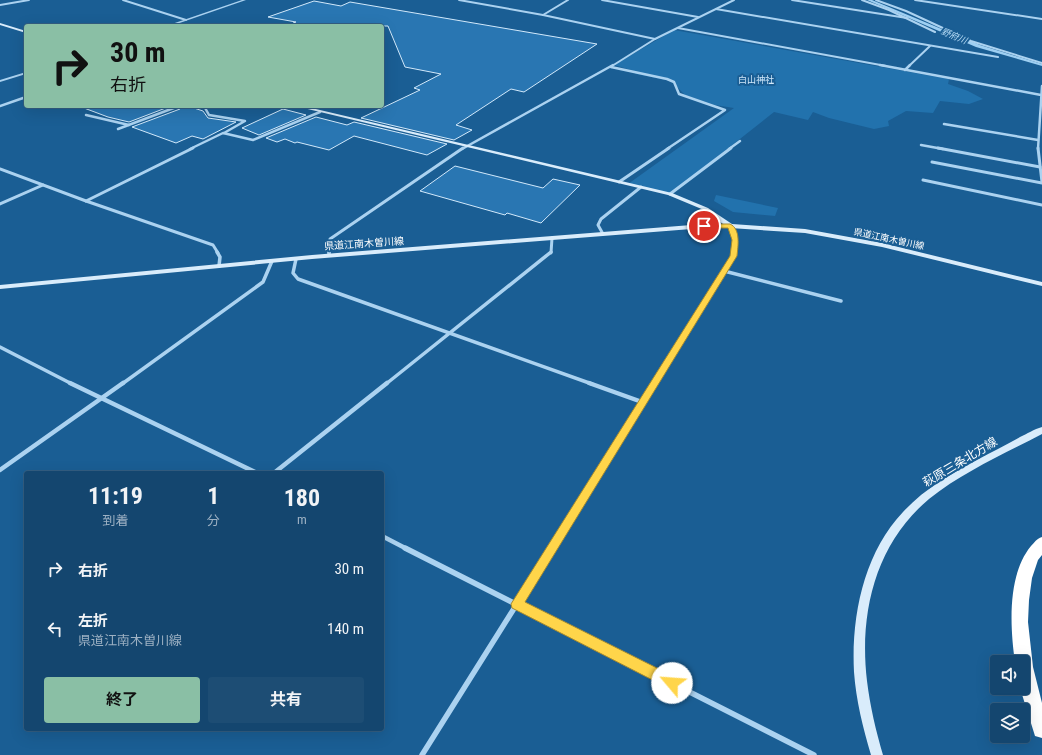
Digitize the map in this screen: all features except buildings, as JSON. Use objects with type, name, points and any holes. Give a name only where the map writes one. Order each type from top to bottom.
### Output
[{"type":"highway","points":[[1042,543],[1032,557],[1020,598],[1020,613],[1021,644],[1032,705],[1042,729]]},
{"type":"main road","points":[[0,24],[24,31]]},
{"type":"main road","points":[[305,108],[465,147],[670,194],[706,209],[730,226]]},
{"type":"main road","name":"県道江南木曽川線","points":[[0,287],[329,255],[704,226],[730,226],[813,232],[882,245],[1042,284]]},
{"type":"main road","name":"萩原三条北方線","points":[[877,755],[868,724],[860,671],[862,622],[870,579],[886,542],[907,515],[933,491],[967,470],[1042,430]]},
{"type":"street","points":[[0,5],[29,0]]},
{"type":"street","points":[[123,0],[186,20]]},
{"type":"street","points":[[174,24],[245,0]]},
{"type":"street","points":[[459,0],[543,15],[655,39]]},
{"type":"street","points":[[543,15],[568,0]]},
{"type":"street","points":[[602,0],[699,17]]},
{"type":"street","points":[[329,255],[330,239],[465,147],[611,67],[655,39],[733,0]]},
{"type":"street","points":[[792,0],[907,18]]},
{"type":"street","points":[[862,0],[882,6],[935,32]]},
{"type":"street","points":[[876,0],[906,11],[971,41],[1042,62]]},
{"type":"street","points":[[915,0],[1042,19]]},
{"type":"street","points":[[715,9],[998,57]]},
{"type":"street","points":[[678,28],[1041,95]]},
{"type":"street","points":[[905,70],[930,46]]},
{"type":"street","points":[[611,67],[667,79],[674,82],[679,94],[725,110],[619,182]]},
{"type":"street","points":[[0,81],[24,74]]},
{"type":"street","points":[[932,162],[1042,183],[1038,140],[1042,86]]},
{"type":"street","points":[[0,106],[24,97]]},
{"type":"street","points":[[118,129],[174,108]]},
{"type":"street","points":[[86,201],[245,121],[209,115],[205,108]]},
{"type":"street","points":[[223,133],[253,140],[320,112]]},
{"type":"street","points":[[86,115],[130,125]]},
{"type":"street","points":[[944,124],[1038,140]]},
{"type":"street","points":[[670,194],[740,141]]},
{"type":"street","points":[[921,145],[1040,167]]},
{"type":"street","points":[[0,169],[86,201],[213,245],[220,257],[219,266]]},
{"type":"street","points":[[923,180],[1042,205]]},
{"type":"street","points":[[0,204],[44,185]]},
{"type":"street","points":[[603,234],[598,225],[601,219],[641,187]]},
{"type":"street","points":[[422,755],[734,256],[736,240],[730,226]]},
{"type":"street","points":[[276,471],[551,253],[552,238]]},
{"type":"street","points":[[296,259],[293,273],[298,279],[450,332],[642,402]]},
{"type":"street","points":[[0,470],[101,400],[263,282],[272,261]]},
{"type":"street","points":[[724,271],[841,301]]},
{"type":"street","points":[[0,347],[101,400],[253,471]]},
{"type":"street","points":[[384,537],[814,755]]},
{"type":"green space","name":"白山神社","points":[[674,30],[949,79],[948,84],[968,91],[983,99],[969,104],[940,101],[933,113],[906,111],[888,121],[889,126],[874,129],[829,118],[813,112],[808,120],[774,112],[670,194],[628,184],[734,108],[715,105],[685,95],[671,81],[636,74],[631,70],[614,65]]},
{"type":"green space","points":[[716,195],[778,208],[775,216],[733,212],[714,201]]},
{"type":"waterway","name":"野府川","points":[[869,0],[978,46],[1042,65]]},
{"type":"route","points":[[672,683],[517,604],[734,256],[736,240],[730,226],[704,226]]}]
